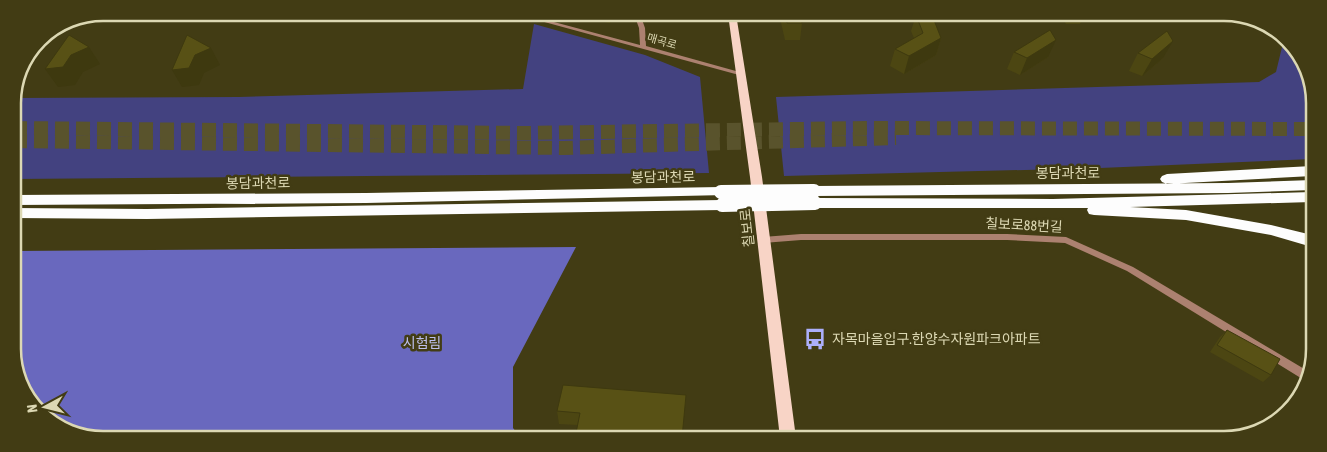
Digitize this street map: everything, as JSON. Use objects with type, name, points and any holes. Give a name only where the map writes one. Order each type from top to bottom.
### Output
[{"type":"highway","points":[[1046,190],[1104,181],[1306,171]]},
{"type":"highway","name":"봉담과천로","points":[[21,213],[146,214],[1046,190],[1306,185]]},
{"type":"highway","name":"봉담과천로","points":[[815,197],[1053,204],[1306,197]]},
{"type":"highway","name":"봉담과천로","points":[[21,200],[347,198],[721,199]]},
{"type":"highway","points":[[1053,204],[1107,213],[1186,215],[1271,230],[1306,239]]},
{"type":"main road","name":"칠보로","points":[[733,21],[756,177],[787,431]]},
{"type":"street","name":"매곡로","points":[[556,21],[741,74]]},
{"type":"street","points":[[640,21],[642,28],[643,46]]},
{"type":"street","name":"칠보로88번길","points":[[763,240],[801,237],[1007,237],[1066,240],[1130,269],[1302,374]]},
{"type":"shaded area","points":[[534,24],[645,55],[700,77],[709,173],[21,179],[21,98],[239,97],[523,89]]},
{"type":"shaded area","points":[[1282,46],[1297,67],[1304,87],[1306,103],[1306,159],[1100,168],[784,176],[776,97],[1259,82],[1276,72]]},
{"type":"green space","name":"시험림","points":[[576,247],[513,367],[513,428],[515,431],[103,431],[72,425],[45,407],[30,385],[23,365],[21,349],[21,251]]},
{"type":"building","points":[[787,21],[802,21],[802,23],[787,23]]},
{"type":"building","points":[[918,21],[934,21],[941,38],[909,56],[895,49],[923,33]]},
{"type":"building","points":[[1050,30],[1056,40],[1027,58],[1014,52]]},
{"type":"building","points":[[1167,31],[1173,41],[1152,59],[1138,53]]},
{"type":"building","points":[[69,35],[89,47],[71,55],[63,67],[45,69]]},
{"type":"building","points":[[187,35],[211,48],[195,55],[189,68],[172,70]]},
{"type":"building","points":[[1227,330],[1280,359],[1271,375],[1217,345]]},
{"type":"building","points":[[563,385],[686,395],[683,431],[576,431],[580,413],[557,411]]},
{"type":"tunnel","points":[[21,128],[524,133],[867,128],[1306,129]]},
{"type":"tunnel","points":[[21,141],[564,148],[896,138]]},
{"type":"place","name":"자목마을입구.한양수자원파크아파트","points":[[815,339]]}]
